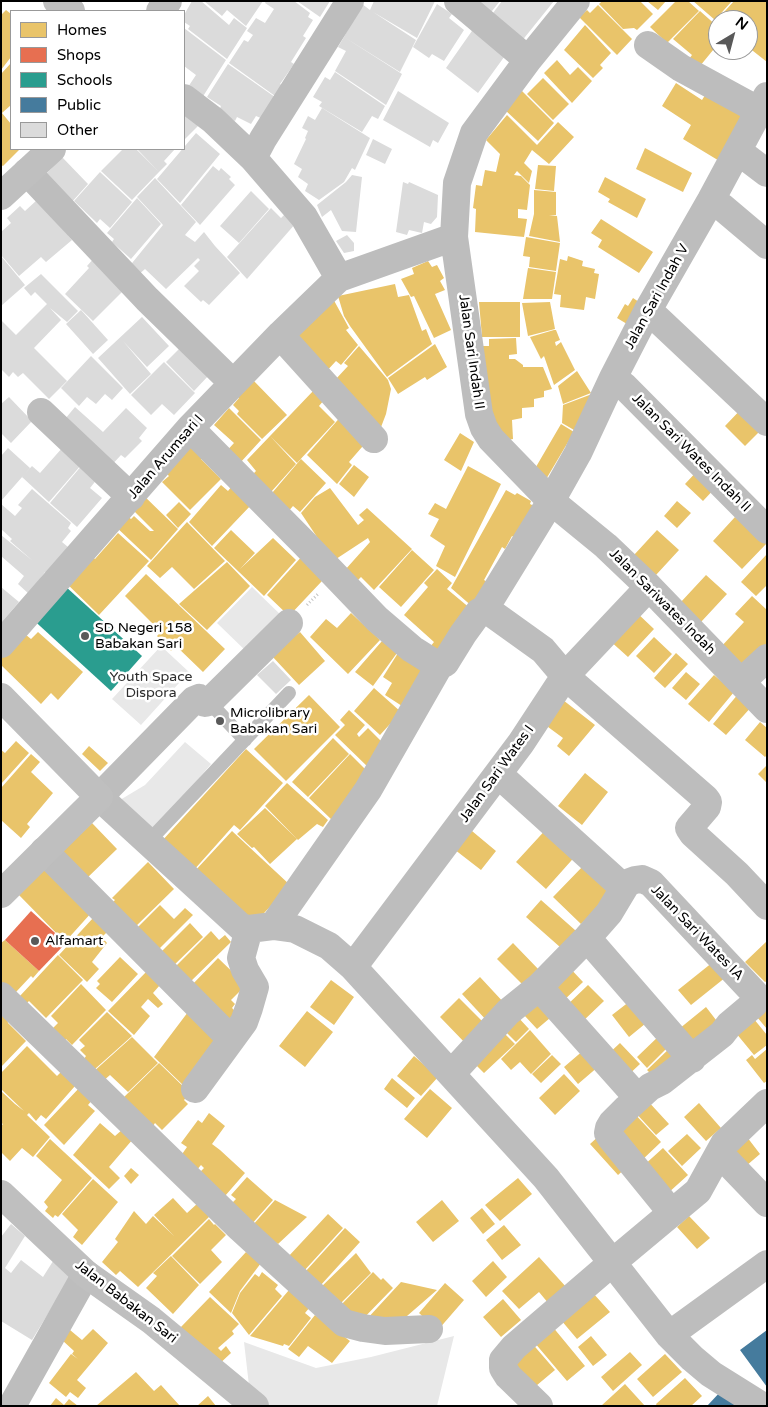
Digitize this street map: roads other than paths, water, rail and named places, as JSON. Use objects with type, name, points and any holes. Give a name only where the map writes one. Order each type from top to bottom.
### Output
[{"type":"street","points":[[57,1],[70,10]]},
{"type":"street","points":[[253,158],[350,1]]},
{"type":"street","points":[[458,1],[528,60]]},
{"type":"street","name":"Jalan Sari Indah II","points":[[551,501],[491,439],[484,428],[479,414],[454,237],[457,183],[474,133],[528,60],[576,1]]},
{"type":"street","points":[[648,45],[681,68],[763,103]]},
{"type":"street","points":[[185,99],[213,120],[253,158],[304,217],[339,278],[454,237]]},
{"type":"street","name":"Jalan Sari Indah V","points":[[195,1089],[244,1022],[255,988],[241,958],[261,928],[368,790],[439,666],[445,663],[479,612],[484,610],[551,501],[578,453],[613,378],[648,310],[711,200],[763,103]]},
{"type":"street","points":[[1,196],[51,150]]},
{"type":"street","points":[[738,151],[767,173]]},
{"type":"street","points":[[27,172],[147,299],[233,383]]},
{"type":"street","points":[[711,200],[767,245]]},
{"type":"street","name":"Jalan Arumsari I","points":[[1,644],[190,428],[280,335],[339,278]]},
{"type":"street","points":[[648,310],[767,422]]},
{"type":"street","points":[[280,335],[374,439]]},
{"type":"street","name":"Jalan Sari Wates Indah II","points":[[613,378],[625,387],[767,530]]},
{"type":"street","points":[[41,412],[131,497]]},
{"type":"street","points":[[190,428],[378,619],[412,649],[439,666]]},
{"type":"street","name":"Jalan Sariwates Indah","points":[[551,501],[606,546],[649,587],[767,709]]},
{"type":"street","name":"Jalan Sari Wates I","points":[[353,967],[521,743],[565,676],[649,587]]},
{"type":"street","points":[[484,610],[490,612],[543,650],[565,676],[705,798],[708,802],[707,807],[689,828],[767,906]]},
{"type":"street","points":[[1,894],[194,700],[199,698],[205,703],[209,702],[289,623]]},
{"type":"street","points":[[742,681],[767,658]]},
{"type":"street","points":[[1,697],[99,797],[233,921],[241,927],[295,929],[328,946],[353,967],[546,1178],[669,1335],[711,1374],[762,1406]]},
{"type":"street","points":[[451,1074],[488,1036],[508,1012],[540,986],[587,938],[609,912],[624,888],[498,774]]},
{"type":"street","points":[[44,851],[231,1039]]},
{"type":"street","name":"Jalan Sari Wates IA","points":[[624,888],[627,883],[635,880],[642,879],[651,883],[762,996]]},
{"type":"street","points":[[587,938],[692,1059]]},
{"type":"street","points":[[540,986],[638,1098]]},
{"type":"street","points":[[1,996],[240,1228],[344,1323],[385,1331],[429,1329]]},
{"type":"street","points":[[672,1213],[608,1133],[612,1123],[650,1087],[662,1081],[692,1059],[762,996]]},
{"type":"street","points":[[539,1406],[508,1376],[503,1368],[502,1360],[514,1347],[612,1262],[698,1191],[719,1153],[728,1141],[767,1103]]},
{"type":"street","points":[[719,1153],[767,1203]]},
{"type":"street","name":"Jalan Babakan Sari","points":[[1,1194],[86,1274],[151,1320],[256,1406]]},
{"type":"street","points":[[669,1335],[767,1264]]},
{"type":"street","points":[[12,1406],[86,1274]]},
{"type":"lane","points":[[148,842],[289,693]]},
{"type":"lane","points":[[209,702],[245,740]]},
{"type":"place","name":"SD Negeri 158 Babakan Sari","points":[[85,636]]},
{"type":"place","name":"Microlibrary Babakan Sari","points":[[220,721]]},
{"type":"place","name":"Alfamart","points":[[35,941]]},
{"type":"park label","name":"Youth Space Dispora","points":[[151,686]]}]
